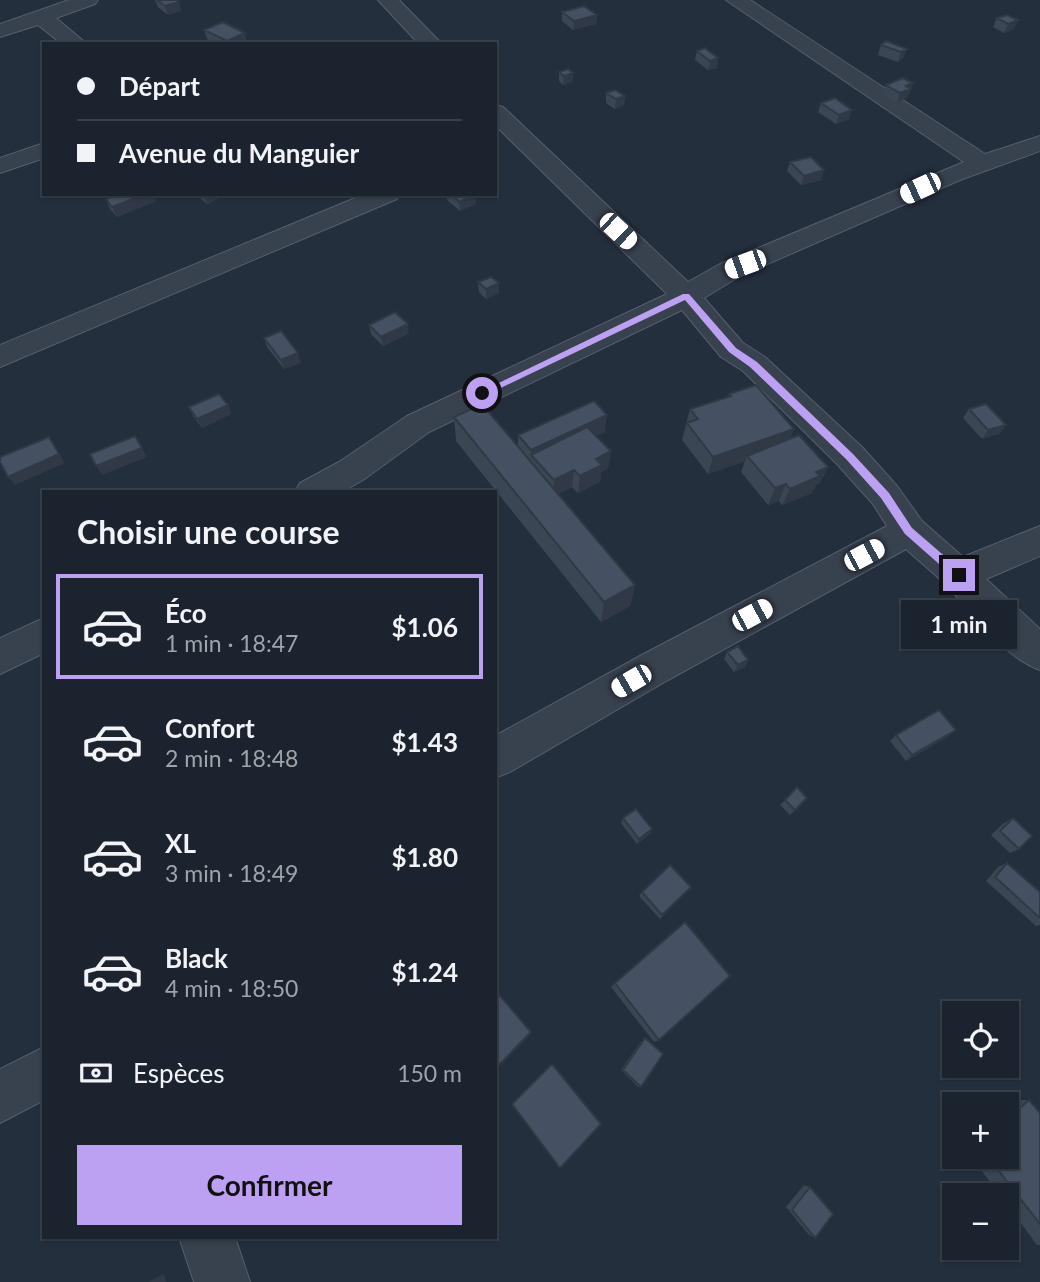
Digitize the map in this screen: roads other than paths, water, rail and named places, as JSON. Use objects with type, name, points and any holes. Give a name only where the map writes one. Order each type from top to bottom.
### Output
[{"type":"street","points":[[0,31],[88,0]]},
{"type":"street","points":[[388,0],[429,42]]},
{"type":"street","points":[[736,0],[982,163]]},
{"type":"street","points":[[41,17],[73,42]]},
{"type":"street","points":[[497,117],[508,145],[686,296],[732,350],[754,365],[850,456],[885,495],[909,531],[959,575],[996,615],[1040,653]]},
{"type":"street","points":[[316,490],[351,471],[418,424],[686,296],[730,270],[982,163],[1040,144]]},
{"type":"street","points":[[0,166],[42,151]]},
{"type":"street","points":[[0,357],[376,196]]},
{"type":"street","points":[[497,757],[654,668],[909,531]]},
{"type":"street","points":[[959,575],[1040,540]]},
{"type":"street","points":[[0,657],[42,635]]},
{"type":"street","points":[[0,1097],[42,1073]]},
{"type":"street","points":[[208,1239],[222,1282]]}]
